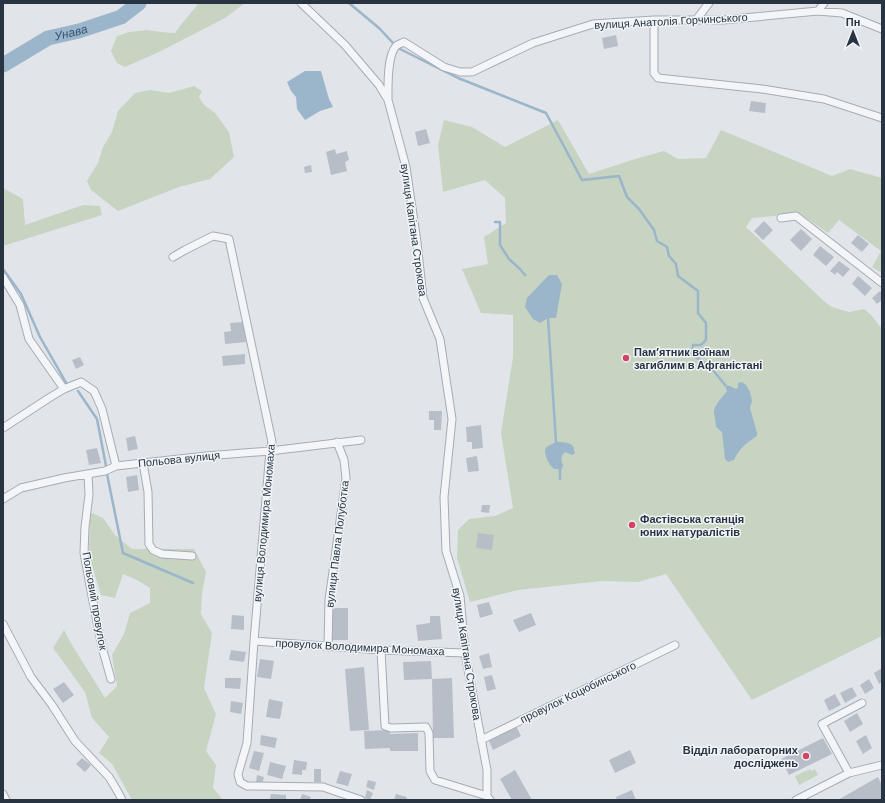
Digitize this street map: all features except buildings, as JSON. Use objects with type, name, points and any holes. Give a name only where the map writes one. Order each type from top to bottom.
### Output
[{"type":"street","name":"вулиця Капітана Строкова","points":[[301,3],[345,45],[379,85],[388,100],[406,167],[417,242],[423,298],[440,339],[452,419],[444,497],[446,552],[460,596],[465,653],[487,770],[489,798],[435,780],[430,771],[429,733],[426,727],[391,728],[385,726],[381,650]]},
{"type":"street","points":[[696,20],[709,3]]},
{"type":"street","points":[[818,11],[824,3]]},
{"type":"street","name":"вулиця Анатолія Горчинського","points":[[388,100],[388,76],[391,54],[397,45],[404,42],[444,67],[460,72],[472,72],[533,43],[593,24],[654,20],[723,20],[818,11],[842,13],[882,29]]},
{"type":"street","points":[[654,20],[654,73],[658,78],[824,99],[882,118]]},
{"type":"street","points":[[781,218],[796,216],[882,283]]},
{"type":"street","name":"вулиця Володимира Мономаха","points":[[174,257],[213,236],[229,239],[272,442],[254,641],[247,743],[238,774],[240,782],[247,786],[323,787],[361,800]]},
{"type":"street","points":[[3,277],[20,305],[29,340],[64,389]]},
{"type":"street","points":[[3,428],[64,389],[81,382],[94,391],[102,409],[116,466]]},
{"type":"street","name":"Польова вулиця","points":[[3,499],[22,488],[88,474],[116,466],[143,462],[270,451],[361,440]]},
{"type":"street","name":"вулиця Павла Полуботка","points":[[328,647],[329,600],[346,478],[344,460],[337,442]]},
{"type":"street","points":[[143,462],[148,492],[149,544],[153,550],[162,554],[192,556]]},
{"type":"street","name":"Польовий провулок","points":[[88,474],[89,495],[85,527],[84,553],[102,647],[111,679]]},
{"type":"street","points":[[3,624],[31,677],[52,705],[75,741],[109,777],[122,800]]},
{"type":"street","name":"провулок Володимира Мономаха","points":[[254,641],[328,647],[465,653]]},
{"type":"street","name":"провулок Коцюбинського","points":[[481,740],[675,645]]},
{"type":"street","points":[[849,773],[822,724],[862,703]]},
{"type":"street","points":[[796,800],[849,773],[882,765]]},
{"type":"street","points":[[3,794],[6,800]]},
{"type":"green space","points":[[199,3],[244,3],[225,18],[159,52],[125,67],[117,63],[111,51],[117,36],[129,32],[147,30],[175,33]]},
{"type":"green space","points":[[194,86],[202,91],[199,97],[204,105],[215,113],[229,132],[234,157],[210,179],[179,187],[118,211],[91,190],[87,181],[98,163],[103,147],[112,132],[118,111],[135,93],[150,90],[169,93]]},
{"type":"green space","points":[[444,120],[472,127],[505,147],[558,120],[589,174],[664,151],[678,159],[706,158],[721,130],[832,176],[850,169],[882,178],[882,273],[872,267],[881,251],[839,220],[828,233],[797,212],[752,218],[746,227],[826,303],[832,307],[849,312],[864,309],[882,329],[882,636],[752,700],[666,574],[638,582],[602,581],[518,590],[470,602],[457,558],[458,530],[469,519],[495,516],[513,508],[501,433],[513,357],[513,315],[481,313],[462,269],[488,264],[484,237],[506,223],[505,198],[485,180],[443,192],[438,145]]},
{"type":"green space","points":[[3,188],[23,199],[25,225],[83,205],[100,206],[102,215],[3,246]]},
{"type":"green space","points":[[90,512],[103,518],[115,535],[132,549],[194,549],[206,572],[202,594],[201,614],[212,633],[204,688],[216,714],[206,751],[216,765],[213,788],[223,800],[132,800],[112,764],[99,753],[109,737],[92,718],[85,692],[53,648],[64,630],[105,698],[117,686],[112,655],[124,634],[130,613],[150,603],[150,588],[123,574],[115,598],[101,595],[89,556]]},
{"type":"green space","points":[[810,769],[811,771],[815,769],[818,775],[799,785],[795,776]]},
{"type":"water","points":[[305,71],[321,71],[329,99],[333,107],[320,111],[305,120],[297,109],[296,97],[291,91],[287,82]]},
{"type":"water","points":[[549,275],[557,275],[562,284],[556,318],[548,318],[540,323],[533,319],[525,307],[527,298]]},
{"type":"water","points":[[742,382],[746,385],[750,392],[752,401],[750,408],[757,436],[743,446],[734,460],[728,462],[725,459],[722,432],[716,427],[714,411],[715,407],[727,391],[725,385],[736,389],[738,388],[738,383]]},
{"type":"water","points":[[556,442],[565,442],[572,445],[575,453],[572,455],[565,452],[562,455],[562,469],[554,469],[546,457],[545,449]]},
{"type":"waterway","name":"Унава","points":[[3,65],[48,38],[79,31],[121,17],[139,3]]},
{"type":"waterway","points":[[349,3],[379,28],[394,44]]},
{"type":"waterway","points":[[398,48],[458,78],[546,113],[582,180],[619,176],[627,197],[639,209],[654,230],[657,241],[667,247],[669,256],[676,264],[678,276],[698,291],[698,313],[706,323],[706,340],[701,345],[693,345],[692,355],[709,365],[725,385]]},
{"type":"waterway","points":[[495,222],[500,222],[500,245],[509,259],[525,275]]},
{"type":"waterway","points":[[3,269],[21,294],[40,337],[68,386]]},
{"type":"waterway","points":[[548,318],[556,442]]},
{"type":"waterway","points":[[78,391],[97,419],[106,466]]},
{"type":"waterway","points":[[560,469],[560,479]]},
{"type":"waterway","points":[[107,474],[123,553],[193,583]]},
{"type":"place","name":"Пам’ятник воїнам загиблим в Афганістані","points":[[626,358]]},
{"type":"place","name":"Фастівська станція юних натуралістів","points":[[632,525]]},
{"type":"place","name":"Відділ лабораторних досліджень","points":[[806,756]]}]
